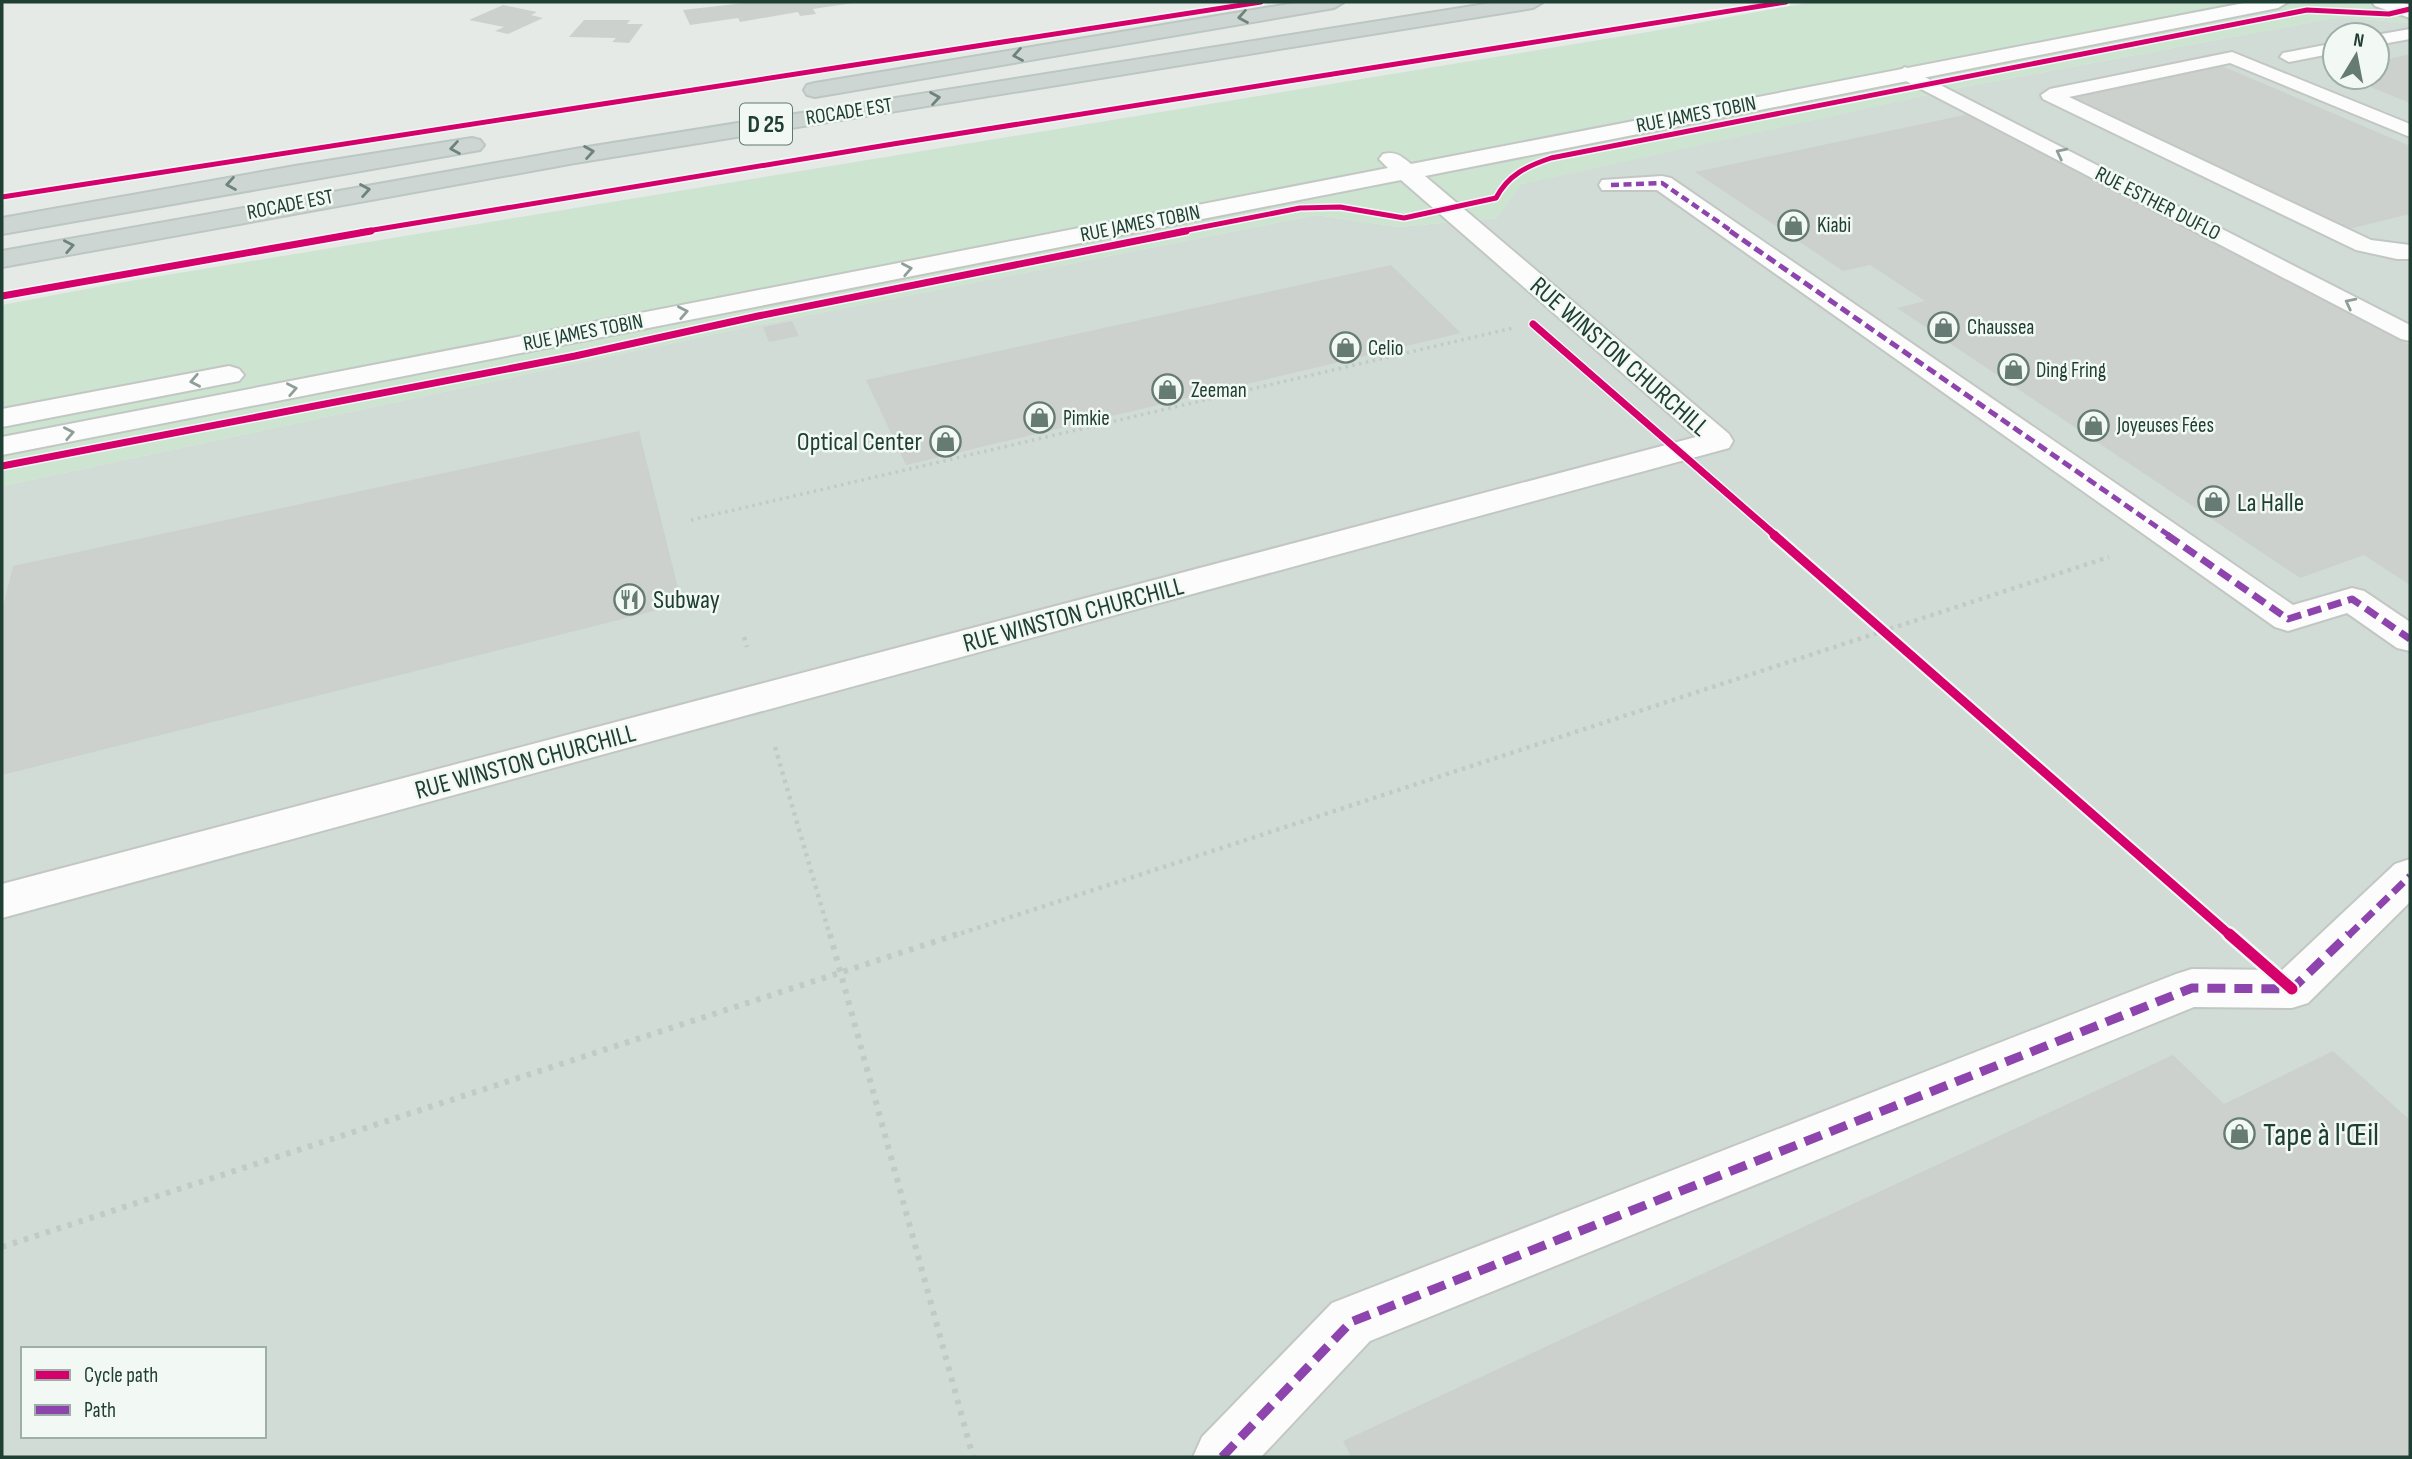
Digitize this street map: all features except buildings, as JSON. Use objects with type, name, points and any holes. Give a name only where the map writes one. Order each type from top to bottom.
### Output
[{"type":"main road","name":"ROCADE EST","points":[[2,226],[295,173],[866,82],[1334,2]]},
{"type":"main road","name":"ROCADE EST","points":[[2,259],[375,188],[561,156],[1533,2]]},
{"type":"street","name":"RUE JAMES TOBIN","points":[[2,446],[2187,2]]},
{"type":"street","name":"RUE JAMES TOBIN","points":[[919,243],[1905,73],[2278,2]]},
{"type":"street","points":[[2382,2],[2410,12]]},
{"type":"street","name":"RUE WINSTON CHURCHILL","points":[[2,901],[1718,441],[1395,163]]},
{"type":"street","points":[[1611,185],[1662,183],[2288,619],[2352,599],[2410,639]]},
{"type":"street","points":[[2,418],[248,371]]},
{"type":"street","points":[[1222,1457],[1351,1322],[2192,988],[2292,989],[2410,876]]},
{"type":"lane","points":[[2391,37],[2410,34]]},
{"type":"lane","points":[[2289,57],[2321,51]]},
{"type":"lane","points":[[2410,131],[2232,57],[2050,95],[2364,245],[2410,252]]},
{"type":"lane","name":"RUE ESTHER DUFLO","points":[[1905,73],[2410,334]]},
{"type":"path","points":[[691,520],[1522,326]]},
{"type":"path","points":[[1679,451],[2292,989]]},
{"type":"path","points":[[2,1247],[2170,538]]},
{"type":"path","points":[[744,637],[841,972],[973,1457]]},
{"type":"shaded area","points":[[2339,17],[2386,21],[2321,21],[2321,91],[2391,91],[2391,21],[2410,23],[2410,1457],[2,1457],[2,486],[738,329],[1316,215],[1398,227],[1496,218],[1521,184],[1958,88]]},
{"type":"green space","points":[[1812,2],[2410,2],[2410,23],[2339,17],[1958,88],[1522,184],[1496,218],[1398,227],[1316,215],[738,329],[2,486],[2,305],[118,283],[1648,32]]},
{"type":"marked path","points":[[1611,185],[1662,183],[2288,619],[2352,599],[2410,639]]},
{"type":"marked path","points":[[1222,1457],[1351,1322],[2192,988],[2292,989],[2410,876]]},
{"type":"cycle path","points":[[2,197],[1261,2]]},
{"type":"cycle path","points":[[2,296],[670,180],[1786,2]]},
{"type":"cycle path","points":[[2,466],[575,356],[758,316],[1300,208],[1340,207],[1404,218],[1496,198],[1512,176],[1551,158],[2307,10],[2389,14],[2410,9]]},
{"type":"cycle path","points":[[1533,324],[2292,989]]},
{"type":"place","name":"Kiabi","points":[[1794,225]]},
{"type":"place","name":"Chaussea","points":[[1944,327]]},
{"type":"place","name":"Celio","points":[[1345,348]]},
{"type":"place","name":"Ding Fring","points":[[2013,370]]},
{"type":"place","name":"Zeeman","points":[[1168,390]]},
{"type":"place","name":"Pimkie","points":[[1040,418]]},
{"type":"place","name":"Joyeuses Fées","points":[[2094,425]]},
{"type":"place","name":"Optical Center","points":[[945,441]]},
{"type":"place","name":"La Halle","points":[[2214,502]]},
{"type":"place","name":"Subway","points":[[630,599]]},
{"type":"place","name":"Tape à l'Œil","points":[[2240,1134]]}]
